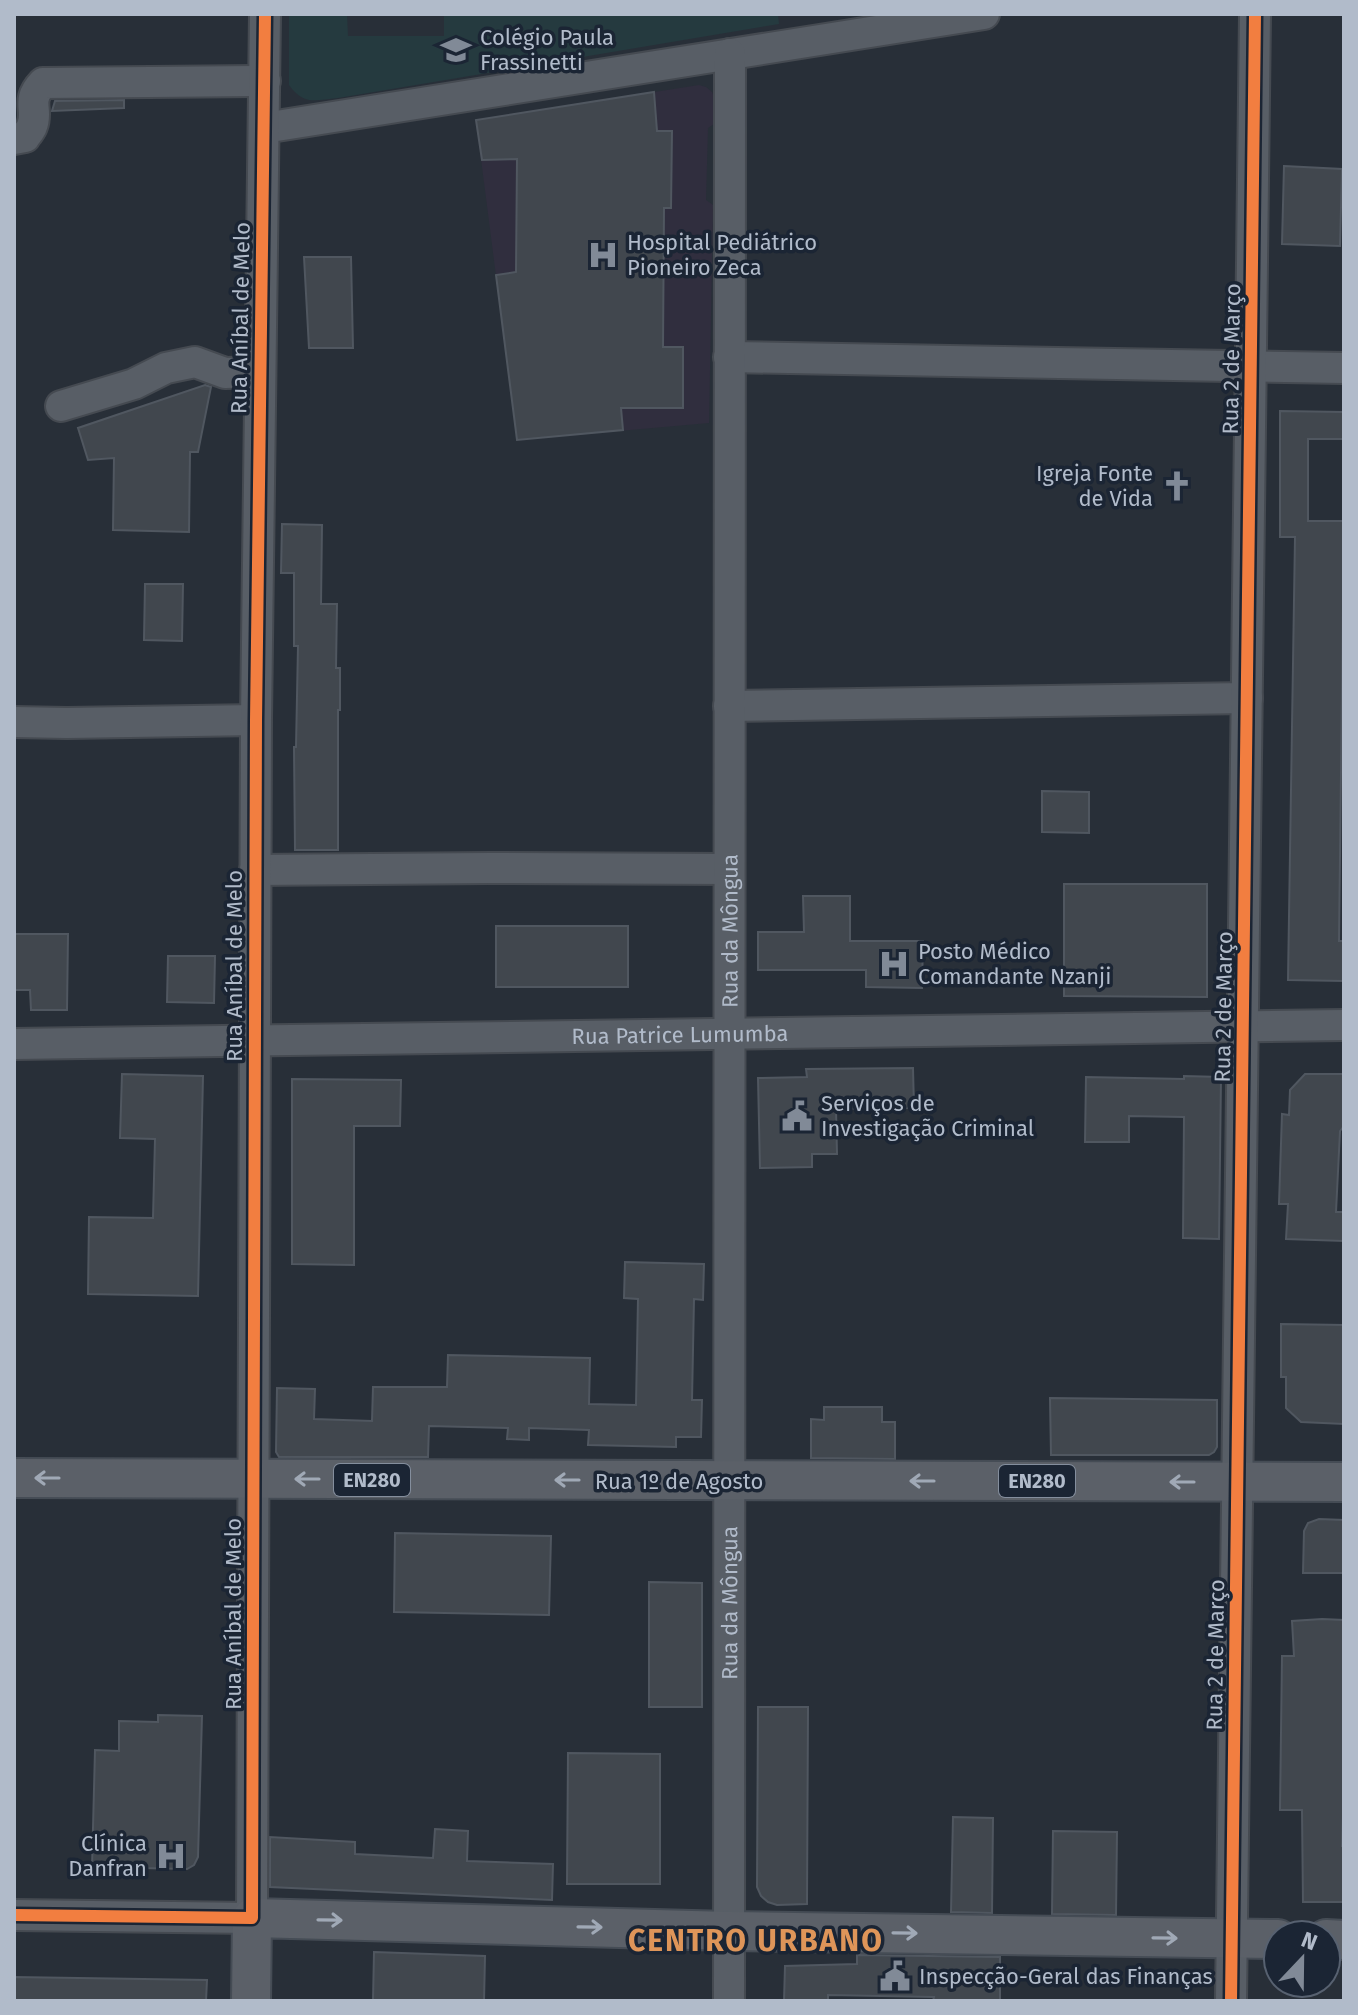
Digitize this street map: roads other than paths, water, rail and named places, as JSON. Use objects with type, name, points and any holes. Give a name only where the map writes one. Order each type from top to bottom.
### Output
[{"type":"main road","name":"Rua 1º de Agosto","points":[[14,1478],[1344,1482]]},
{"type":"main road","points":[[252,1918],[729,1931],[1262,1939]]},
{"type":"main road","name":"Rua Aníbal de Melo","points":[[251,2001],[252,1918]]},
{"type":"street","name":"Rua Aníbal de Melo","points":[[252,1918],[253,1041],[265,14]]},
{"type":"street","points":[[264,128],[984,14]]},
{"type":"street","name":"Rua 2 de Março","points":[[1231,2001],[1255,14]]},
{"type":"street","name":"Rua da Môngua","points":[[729,2001],[730,54]]},
{"type":"street","points":[[14,139],[25,137],[34,124],[32,100],[43,83],[265,81]]},
{"type":"street","points":[[729,357],[1344,368]]},
{"type":"street","points":[[61,406],[134,384],[166,368],[195,362],[225,373],[259,372]]},
{"type":"street","points":[[729,706],[1247,698]]},
{"type":"street","points":[[14,722],[256,720]]},
{"type":"street","points":[[255,870],[729,869]]},
{"type":"street","name":"Rua Patrice Lumumba","points":[[14,1044],[1344,1025]]},
{"type":"street","points":[[14,1915],[252,1918]]},
{"type":"place","name":"Colégio Paula Frassinetti","points":[[456,50]]},
{"type":"place","name":"Hospital Pediátrico Pioneiro Zeca","points":[[603,255]]},
{"type":"place","name":"Igreja Fonte de Vida","points":[[1177,486]]},
{"type":"place","name":"Posto Médico Comandante Nzanji","points":[[894,964]]},
{"type":"place","name":"Serviços de Investigação Criminal","points":[[797,1116]]},
{"type":"place","name":"Clínica Danfran","points":[[171,1856]]},
{"type":"place","name":"Inspecção-Geral das Finanças","points":[[895,1976]]},
{"type":"district","name":"CENTRO URBANO","points":[[756,1941]]}]
